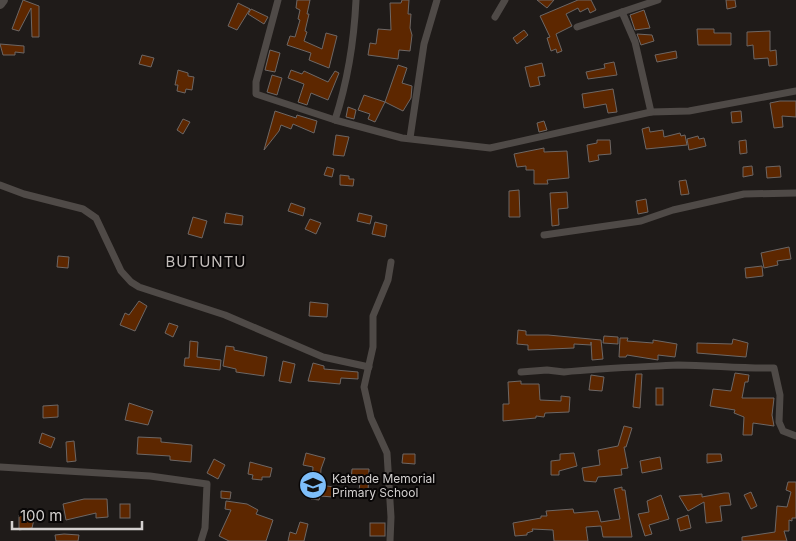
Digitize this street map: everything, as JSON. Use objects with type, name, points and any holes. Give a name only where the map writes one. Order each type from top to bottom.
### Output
[{"type":"street","points":[[0,4],[3,0]]},
{"type":"street","points":[[278,0],[256,82],[256,94],[335,120],[402,138],[490,148],[651,112],[689,111],[796,91]]},
{"type":"street","points":[[335,120],[347,84],[356,0]]},
{"type":"street","points":[[410,138],[424,44],[437,0]]},
{"type":"street","points":[[495,17],[505,0]]},
{"type":"street","points":[[577,26],[658,0]]},
{"type":"street","points":[[622,12],[635,42],[651,112]]},
{"type":"street","points":[[0,185],[24,194],[83,209],[96,218],[121,271],[131,282],[139,287],[225,316],[314,354],[369,367]]},
{"type":"street","points":[[544,235],[641,221],[673,210],[744,194],[796,193]]},
{"type":"street","points":[[390,541],[391,517],[386,453],[371,418],[364,387],[374,347],[373,316],[379,306],[388,280],[391,262]]},
{"type":"street","points":[[521,372],[547,370],[564,372],[679,365],[726,366],[748,369],[774,368],[780,395],[779,422],[783,431],[796,436]]},
{"type":"street","points":[[0,467],[150,476],[207,484],[205,528],[201,541]]},
{"type":"building","points":[[23,0],[39,6],[39,37],[32,37],[31,8],[19,31],[12,29]]},
{"type":"building","points":[[297,0],[310,0],[305,31],[307,32],[304,41],[322,49],[326,33],[337,36],[329,68],[309,60],[311,53],[287,45],[290,36],[295,37],[300,20],[298,19],[300,10],[296,8]]},
{"type":"building","points":[[402,0],[409,0],[408,14],[411,14],[410,28],[412,35],[410,51],[399,50],[398,59],[368,55],[370,43],[376,44],[378,29],[391,30],[390,3],[401,3]]},
{"type":"building","points":[[537,0],[554,0],[547,8]]},
{"type":"building","points":[[578,0],[591,0],[596,10],[590,13],[588,8],[580,12],[578,8],[566,14],[572,26],[556,34],[562,51],[557,53],[556,49],[551,51],[547,38],[550,37],[540,16]]},
{"type":"building","points":[[726,0],[735,0],[736,7],[727,9]]},
{"type":"building","points":[[238,3],[250,9],[237,30],[228,26]]},
{"type":"building","points":[[251,9],[268,17],[264,24],[248,14]]},
{"type":"building","points":[[644,10],[650,28],[635,30],[630,15]]},
{"type":"building","points":[[697,29],[714,29],[714,33],[731,33],[731,45],[698,45]]},
{"type":"building","points":[[524,30],[528,35],[517,44],[513,38]]},
{"type":"building","points":[[770,31],[770,51],[776,50],[777,65],[769,66],[768,58],[754,59],[753,45],[747,46],[747,32]]},
{"type":"building","points":[[637,34],[652,35],[654,41],[641,45]]},
{"type":"building","points":[[0,44],[24,46],[24,53],[15,52],[15,55],[3,55]]},
{"type":"building","points":[[270,50],[280,53],[275,72],[265,70]]},
{"type":"building","points":[[676,51],[677,58],[657,62],[655,55]]},
{"type":"building","points":[[142,55],[154,58],[151,67],[139,64]]},
{"type":"building","points":[[614,62],[617,75],[588,79],[586,72],[605,68],[604,64]]},
{"type":"building","points":[[542,63],[545,76],[538,77],[540,85],[530,87],[525,67]]},
{"type":"building","points":[[398,65],[407,68],[402,83],[412,86],[411,98],[403,111],[385,102]]},
{"type":"building","points":[[178,70],[194,77],[192,90],[186,89],[185,93],[177,91],[178,85],[175,85]]},
{"type":"building","points":[[291,70],[302,74],[304,71],[328,82],[335,71],[339,73],[328,100],[311,93],[307,105],[298,102],[304,84],[288,78]]},
{"type":"building","points":[[272,75],[282,78],[277,95],[267,92]]},
{"type":"building","points":[[613,89],[617,112],[608,113],[606,104],[584,108],[582,94]]},
{"type":"building","points":[[364,95],[385,102],[375,122],[368,119],[370,114],[358,110]]},
{"type":"building","points":[[796,101],[796,117],[782,116],[783,127],[774,128],[770,103]]},
{"type":"building","points":[[348,107],[356,110],[354,119],[346,117]]},
{"type":"building","points":[[275,111],[296,118],[297,115],[317,121],[314,133],[293,124],[291,129],[281,125],[279,131],[264,150]]},
{"type":"building","points":[[741,111],[742,122],[732,123],[731,112]]},
{"type":"building","points":[[183,119],[190,122],[183,134],[177,130]]},
{"type":"building","points":[[544,121],[547,130],[539,132],[537,123]]},
{"type":"building","points":[[649,127],[650,132],[663,130],[664,137],[680,133],[681,136],[685,135],[687,145],[646,149],[642,129]]},
{"type":"building","points":[[336,135],[349,137],[344,156],[333,155]]},
{"type":"building","points":[[698,136],[699,139],[704,138],[706,146],[689,150],[687,139]]},
{"type":"building","points":[[597,140],[610,140],[611,154],[598,155],[599,160],[589,162],[587,145],[597,143]]},
{"type":"building","points":[[746,140],[747,153],[740,154],[739,141]]},
{"type":"building","points":[[544,148],[544,152],[567,151],[569,178],[547,180],[548,184],[534,184],[534,170],[526,170],[526,166],[517,167],[514,154]]},
{"type":"building","points":[[752,166],[753,175],[743,177],[743,167]]},
{"type":"building","points":[[780,166],[781,177],[767,178],[766,167]]},
{"type":"building","points":[[327,167],[334,169],[332,177],[324,175]]},
{"type":"building","points":[[340,175],[349,176],[349,179],[354,179],[353,186],[340,185]]},
{"type":"building","points":[[686,180],[689,194],[681,195],[679,181]]},
{"type":"building","points":[[519,190],[520,217],[509,217],[509,191]]},
{"type":"building","points":[[567,192],[568,208],[558,209],[559,225],[552,226],[550,193]]},
{"type":"building","points":[[646,199],[648,212],[638,214],[636,201]]},
{"type":"building","points":[[291,203],[305,208],[303,216],[288,211]]},
{"type":"building","points":[[226,213],[243,216],[242,225],[224,223]]},
{"type":"building","points":[[359,213],[372,216],[370,224],[357,221]]},
{"type":"building","points":[[193,217],[207,221],[202,238],[188,234]]},
{"type":"building","points":[[310,219],[321,223],[316,234],[305,229]]},
{"type":"building","points":[[375,222],[387,225],[385,237],[372,234]]},
{"type":"building","points":[[789,247],[791,259],[777,261],[778,265],[764,268],[761,253]]},
{"type":"building","points":[[58,256],[69,257],[68,268],[57,267]]},
{"type":"building","points":[[762,266],[763,276],[746,278],[745,268]]},
{"type":"building","points":[[139,301],[147,306],[135,331],[120,325],[125,313],[129,315]]},
{"type":"building","points":[[310,302],[328,304],[327,317],[309,316]]},
{"type":"building","points":[[169,323],[178,326],[173,337],[165,333]]},
{"type":"building","points":[[518,330],[526,331],[526,335],[601,340],[603,359],[592,360],[591,342],[591,345],[574,344],[574,348],[528,350],[528,345],[517,344]]},
{"type":"building","points":[[604,336],[618,337],[618,344],[603,343]]},
{"type":"building","points":[[620,338],[628,338],[627,341],[653,343],[653,340],[677,344],[675,357],[658,355],[658,360],[627,355],[626,357],[619,357]]},
{"type":"building","points":[[733,339],[748,343],[746,357],[697,353],[697,343],[732,344]]},
{"type":"building","points":[[190,341],[198,342],[197,357],[221,360],[220,370],[184,366],[185,358],[189,358]]},
{"type":"building","points":[[226,346],[234,347],[234,350],[267,357],[264,376],[236,372],[236,369],[223,366]]},
{"type":"building","points":[[283,361],[295,364],[291,383],[279,381]]},
{"type":"building","points":[[313,363],[324,366],[324,369],[358,372],[358,379],[341,378],[340,384],[308,381]]},
{"type":"building","points":[[735,373],[749,375],[748,382],[745,382],[742,398],[774,398],[772,415],[774,426],[753,423],[752,435],[743,435],[744,417],[734,413],[735,410],[710,406],[713,389],[731,391]]},
{"type":"building","points":[[636,374],[642,374],[640,408],[633,407]]},
{"type":"building","points":[[591,375],[604,377],[602,391],[589,390]]},
{"type":"building","points":[[521,381],[521,384],[539,384],[540,400],[561,401],[561,396],[570,397],[569,412],[545,413],[544,417],[536,416],[536,418],[503,421],[503,404],[509,404],[508,382]]},
{"type":"building","points":[[656,388],[663,388],[663,405],[656,405]]},
{"type":"building","points":[[129,403],[153,411],[148,425],[125,420]]},
{"type":"building","points":[[58,405],[58,417],[43,418],[43,406]]},
{"type":"building","points":[[624,426],[632,428],[626,447],[624,447],[628,468],[621,469],[622,475],[598,477],[596,482],[584,481],[582,468],[600,465],[598,450],[618,446]]},
{"type":"building","points":[[42,433],[55,438],[51,448],[39,443]]},
{"type":"building","points":[[138,437],[161,438],[161,442],[192,445],[191,462],[170,460],[170,456],[137,454]]},
{"type":"building","points":[[74,441],[76,461],[67,462],[66,442]]},
{"type":"building","points":[[306,453],[325,458],[321,469],[320,485],[334,487],[333,497],[320,496],[319,500],[311,499],[313,467],[303,465]]},
{"type":"building","points":[[574,453],[577,466],[559,471],[559,475],[551,475],[551,461],[560,460],[560,454]]},
{"type":"building","points":[[403,454],[415,454],[415,464],[402,463]]},
{"type":"building","points":[[707,454],[721,454],[722,461],[707,463]]},
{"type":"building","points":[[660,457],[662,469],[642,473],[640,461]]},
{"type":"building","points":[[214,459],[225,465],[218,479],[207,473]]},
{"type":"building","points":[[250,462],[272,468],[270,477],[262,477],[262,480],[252,479],[253,475],[248,474]]},
{"type":"building","points":[[352,469],[369,469],[368,492],[359,491],[360,482],[351,481]]},
{"type":"building","points":[[788,482],[796,482],[796,518],[792,518],[792,521],[789,520],[789,531],[784,531],[787,541],[742,541],[742,537],[775,532],[777,506],[787,507],[791,492],[786,490]]},
{"type":"building","points":[[622,487],[622,490],[625,490],[632,537],[603,537],[601,526],[586,527],[588,541],[554,541],[553,530],[532,529],[533,531],[527,533],[527,535],[515,536],[513,523],[547,516],[546,511],[573,509],[574,513],[598,511],[601,522],[620,519],[614,489]]},
{"type":"building","points":[[221,491],[231,492],[230,499],[221,498]]},
{"type":"building","points":[[751,492],[757,506],[751,509],[744,495]]},
{"type":"building","points":[[729,493],[731,505],[720,506],[722,521],[706,523],[704,502],[688,511],[679,496],[702,494],[702,497]]},
{"type":"building","points":[[661,495],[669,519],[649,525],[652,534],[645,536],[638,514],[649,512],[647,501]]},
{"type":"building","points":[[84,499],[107,499],[108,517],[96,518],[96,513],[66,520],[63,504]]},
{"type":"building","points":[[226,501],[247,504],[258,510],[256,514],[273,520],[266,541],[229,541],[219,536],[231,510],[225,509]]},
{"type":"building","points":[[120,504],[130,504],[130,518],[120,518]]},
{"type":"building","points":[[19,515],[35,515],[32,528],[19,530]]},
{"type":"building","points":[[688,515],[691,528],[680,531],[677,519]]},
{"type":"building","points":[[300,522],[308,524],[304,541],[288,541],[290,532],[296,534]]},
{"type":"building","points":[[370,523],[385,523],[385,536],[370,536]]},
{"type":"building","points":[[55,535],[79,535],[78,541],[56,541]]},
{"type":"place","name":"Katende Memorial Primary School","points":[[313,485]]},
{"type":"district","name":"BUTUNTU","points":[[206,261]]}]
